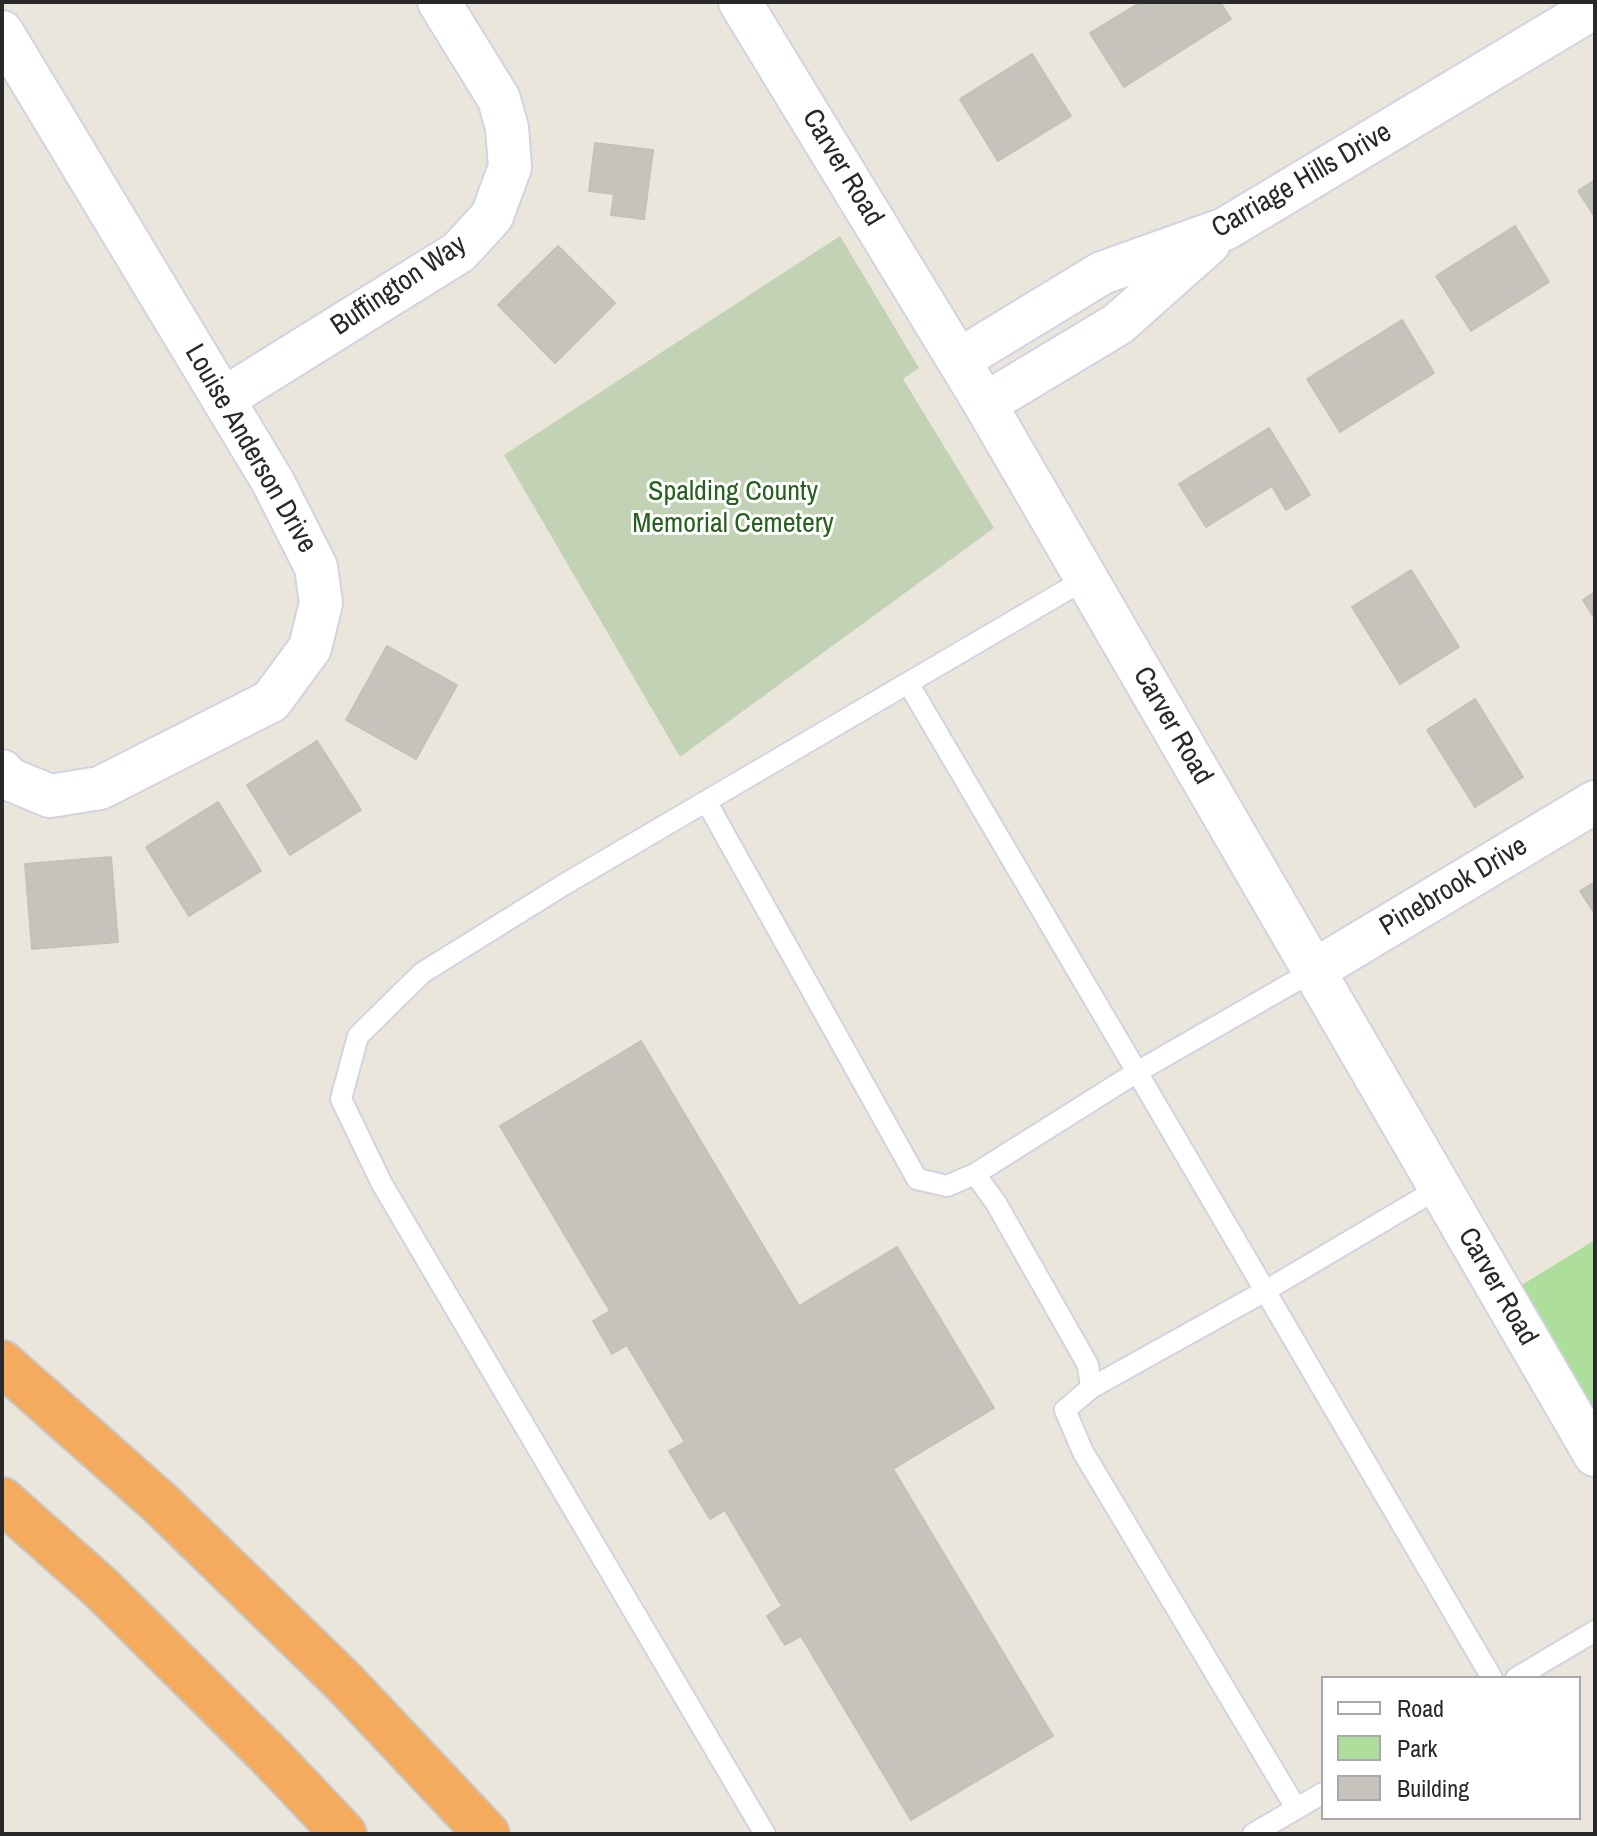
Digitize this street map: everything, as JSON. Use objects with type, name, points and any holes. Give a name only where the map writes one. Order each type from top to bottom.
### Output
[{"type":"highway","points":[[2,1363],[160,1503],[344,1682],[487,1834]]},
{"type":"highway","points":[[2,1500],[101,1588],[344,1834]]},
{"type":"street","name":"Buffington Way","points":[[223,399],[459,252],[492,216],[510,167],[507,128],[499,99],[439,2]]},
{"type":"street","name":"Carver Road","points":[[740,2],[985,404],[1595,1455]]},
{"type":"street","name":"Carriage Hills Drive","points":[[959,360],[1102,273],[1225,229],[1595,7]]},
{"type":"street","name":"Louise Anderson Drive","points":[[2,32],[273,482],[316,567],[321,603],[310,648],[271,701],[100,788],[50,796],[9,779],[2,771]]},
{"type":"street","points":[[985,404],[1118,324],[1225,229]]},
{"type":"street","name":"Pinebrook Drive","points":[[1313,971],[1595,802]]},
{"type":"lane","points":[[765,1834],[382,1184],[341,1099],[358,1036],[422,973],[565,884],[1087,578]]},
{"type":"lane","points":[[908,683],[1491,1676]]},
{"type":"lane","points":[[706,801],[917,1179],[947,1186],[975,1174],[1137,1072],[1313,971]]},
{"type":"lane","points":[[975,1174],[996,1203],[1088,1365],[1091,1388]]},
{"type":"lane","points":[[1296,1808],[1083,1452],[1065,1410],[1091,1388],[1265,1291],[1439,1188]]},
{"type":"lane","points":[[1519,1676],[1595,1631]]},
{"type":"lane","points":[[1253,1834],[1321,1794]]},
{"type":"green space","name":"Spalding County Memorial Cemetery","points":[[840,236],[919,368],[903,379],[994,528],[680,757],[504,455]]},
{"type":"green space","points":[[1595,1240],[1595,1477],[1491,1304]]},
{"type":"building","points":[[1141,2],[1220,2],[1231,19],[1124,87],[1090,33]]},
{"type":"building","points":[[1032,54],[1071,116],[998,161],[960,99]]},
{"type":"building","points":[[595,143],[653,150],[644,219],[611,215],[614,194],[589,191]]},
{"type":"building","points":[[1595,180],[1595,217],[1578,191]]},
{"type":"building","points":[[1515,226],[1549,282],[1471,331],[1436,276]]},
{"type":"building","points":[[558,246],[615,303],[555,363],[498,305]]},
{"type":"building","points":[[1402,320],[1434,373],[1340,432],[1307,379]]},
{"type":"building","points":[[1269,428],[1310,495],[1286,510],[1272,486],[1206,527],[1179,484]]},
{"type":"building","points":[[1411,570],[1459,647],[1400,684],[1352,607]]},
{"type":"building","points":[[1595,592],[1595,619],[1583,600]]},
{"type":"building","points":[[387,646],[457,685],[416,759],[346,720]]},
{"type":"building","points":[[1475,699],[1523,777],[1475,807],[1427,730]]},
{"type":"building","points":[[317,741],[361,810],[290,855],[247,785]]},
{"type":"building","points":[[218,802],[261,871],[189,916],[146,847]]},
{"type":"building","points":[[111,857],[118,942],[32,949],[25,864]]},
{"type":"building","points":[[1595,882],[1595,914],[1580,891]]},
{"type":"building","points":[[641,1041],[799,1306],[897,1247],[994,1408],[893,1469],[1053,1736],[911,1820],[801,1636],[785,1645],[767,1616],[782,1606],[725,1510],[710,1519],[669,1451],[685,1442],[627,1345],[612,1354],[593,1321],[610,1311],[500,1126]]}]
